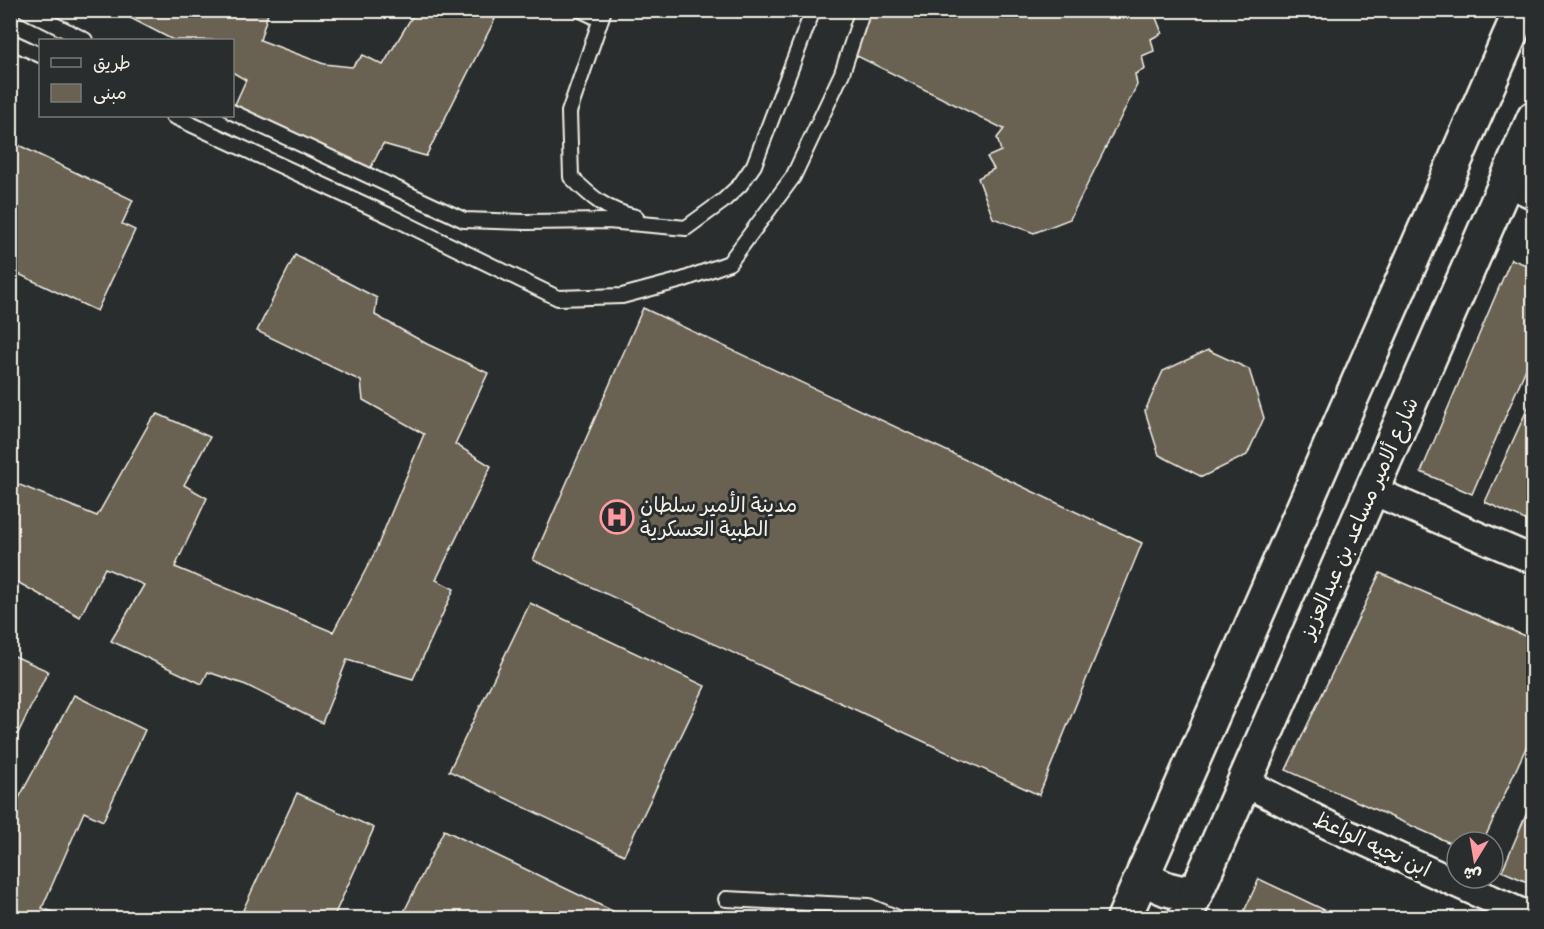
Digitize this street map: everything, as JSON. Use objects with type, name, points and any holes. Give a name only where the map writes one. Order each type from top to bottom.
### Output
[{"type":"street","points":[[1124,918],[1521,10]]},
{"type":"street","name":"شارع ألامير مساعد بن عبدالعزيز","points":[[1185,918],[1371,490],[1519,188],[1533,118]]},
{"type":"street","points":[[1371,490],[1533,560]]},
{"type":"street","name":"ابن نجيه الواعظ","points":[[1244,782],[1330,826],[1533,918]]},
{"type":"street","points":[[1145,868],[1153,883],[1167,889],[1182,893],[1198,887]]},
{"type":"lane","points":[[25,10],[83,39]]},
{"type":"lane","points":[[581,10],[602,15],[569,112],[572,177],[593,198],[622,214],[686,228]]},
{"type":"lane","points":[[234,113],[464,220],[608,221],[686,228],[740,185],[754,165],[813,10]]},
{"type":"lane","points":[[175,117],[390,216],[558,298],[622,296],[682,280],[729,263],[793,177],[842,73],[863,10]]},
{"type":"lane","points":[[10,41],[39,55]]},
{"type":"lane","points":[[726,899],[869,906],[898,918]]},
{"type":"building","points":[[115,10],[269,10],[260,40],[324,64],[352,67],[363,55],[383,65],[416,10],[476,10],[495,19],[426,156],[383,144],[368,173],[234,112],[234,107],[246,80],[234,73],[234,39],[171,39]]},
{"type":"building","points":[[858,10],[1036,10],[1057,13],[1058,10],[1153,10],[1162,33],[1151,39],[1154,51],[1142,56],[1145,69],[1135,74],[1137,85],[1070,219],[1034,233],[993,218],[978,178],[994,169],[987,157],[1001,151],[997,138],[1004,129],[855,55],[846,36]]},
{"type":"building","points":[[10,141],[133,200],[122,224],[135,230],[97,311],[10,270]]},
{"type":"building","points":[[295,255],[377,298],[375,315],[427,344],[488,373],[455,444],[491,466],[436,580],[454,589],[413,679],[347,660],[322,723],[246,685],[208,672],[202,684],[111,641],[144,585],[105,568],[80,617],[10,578],[10,481],[97,516],[151,420],[158,414],[210,437],[184,485],[207,498],[175,567],[333,632],[375,552],[424,434],[363,400],[361,381],[257,331]]},
{"type":"building","points":[[1511,259],[1534,268],[1534,350],[1472,494],[1421,472]]},
{"type":"building","points":[[643,308],[1142,543],[1039,795],[533,560]]},
{"type":"building","points":[[1208,350],[1249,369],[1264,418],[1247,455],[1202,477],[1159,455],[1145,411],[1163,371]]},
{"type":"building","points":[[1534,362],[1534,386],[1525,382]]},
{"type":"building","points":[[1531,401],[1534,402],[1534,524],[1485,502]]},
{"type":"building","points":[[1380,573],[1534,640],[1534,730],[1488,830],[1445,830],[1445,841],[1286,770]]},
{"type":"building","points":[[530,603],[705,686],[624,855],[449,771]]},
{"type":"building","points":[[10,654],[48,671],[10,750]]},
{"type":"building","points":[[74,695],[145,730],[103,821],[84,812],[42,908],[68,918],[10,918],[10,815]]},
{"type":"building","points":[[297,793],[374,828],[333,918],[262,918],[243,910]]},
{"type":"building","points":[[1534,796],[1534,885],[1505,872],[1505,864]]},
{"type":"building","points":[[444,830],[627,918],[401,918]]},
{"type":"building","points":[[1259,879],[1335,915],[1333,918],[1241,918]]},
{"type":"place","name":"مدينة الأمير سلطان الطبية العسكرية","points":[[617,517]]}]
